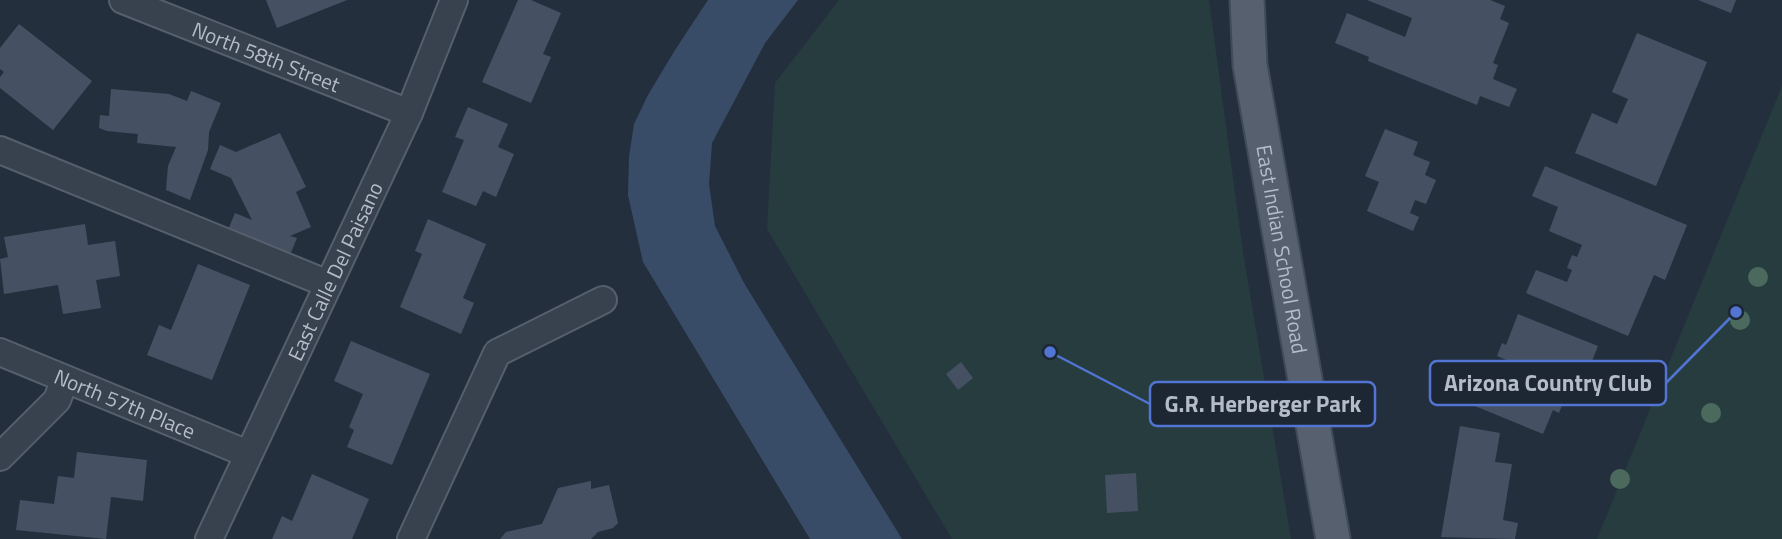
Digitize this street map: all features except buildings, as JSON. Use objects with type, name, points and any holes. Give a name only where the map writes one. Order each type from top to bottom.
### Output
[{"type":"main road","name":"East Indian School Road","points":[[1247,0],[1250,65],[1333,539]]},
{"type":"street","name":"North 58th Street","points":[[123,0],[409,113]]},
{"type":"street","name":"East Calle Del Paisano","points":[[209,539],[409,113],[454,0]]},
{"type":"street","points":[[0,150],[328,284]]},
{"type":"street","points":[[411,539],[497,353],[603,300]]},
{"type":"street","name":"North 57th Place","points":[[0,352],[248,454]]},
{"type":"street","points":[[0,457],[57,400],[65,379]]},
{"type":"green space","points":[[839,0],[1209,0],[1243,252],[1291,539],[952,539],[767,229],[775,83]]},
{"type":"green space","points":[[1782,86],[1782,539],[1597,539]]},
{"type":"water","points":[[708,0],[798,0],[765,43],[712,143],[709,184],[715,226],[744,283],[902,539],[810,539],[643,262],[628,195],[629,157],[634,124],[648,95]]},
{"type":"place","name":"Arizona Country Club","points":[[1736,312]]},
{"type":"place","name":"G.R. Herberger Park","points":[[1050,352]]}]
